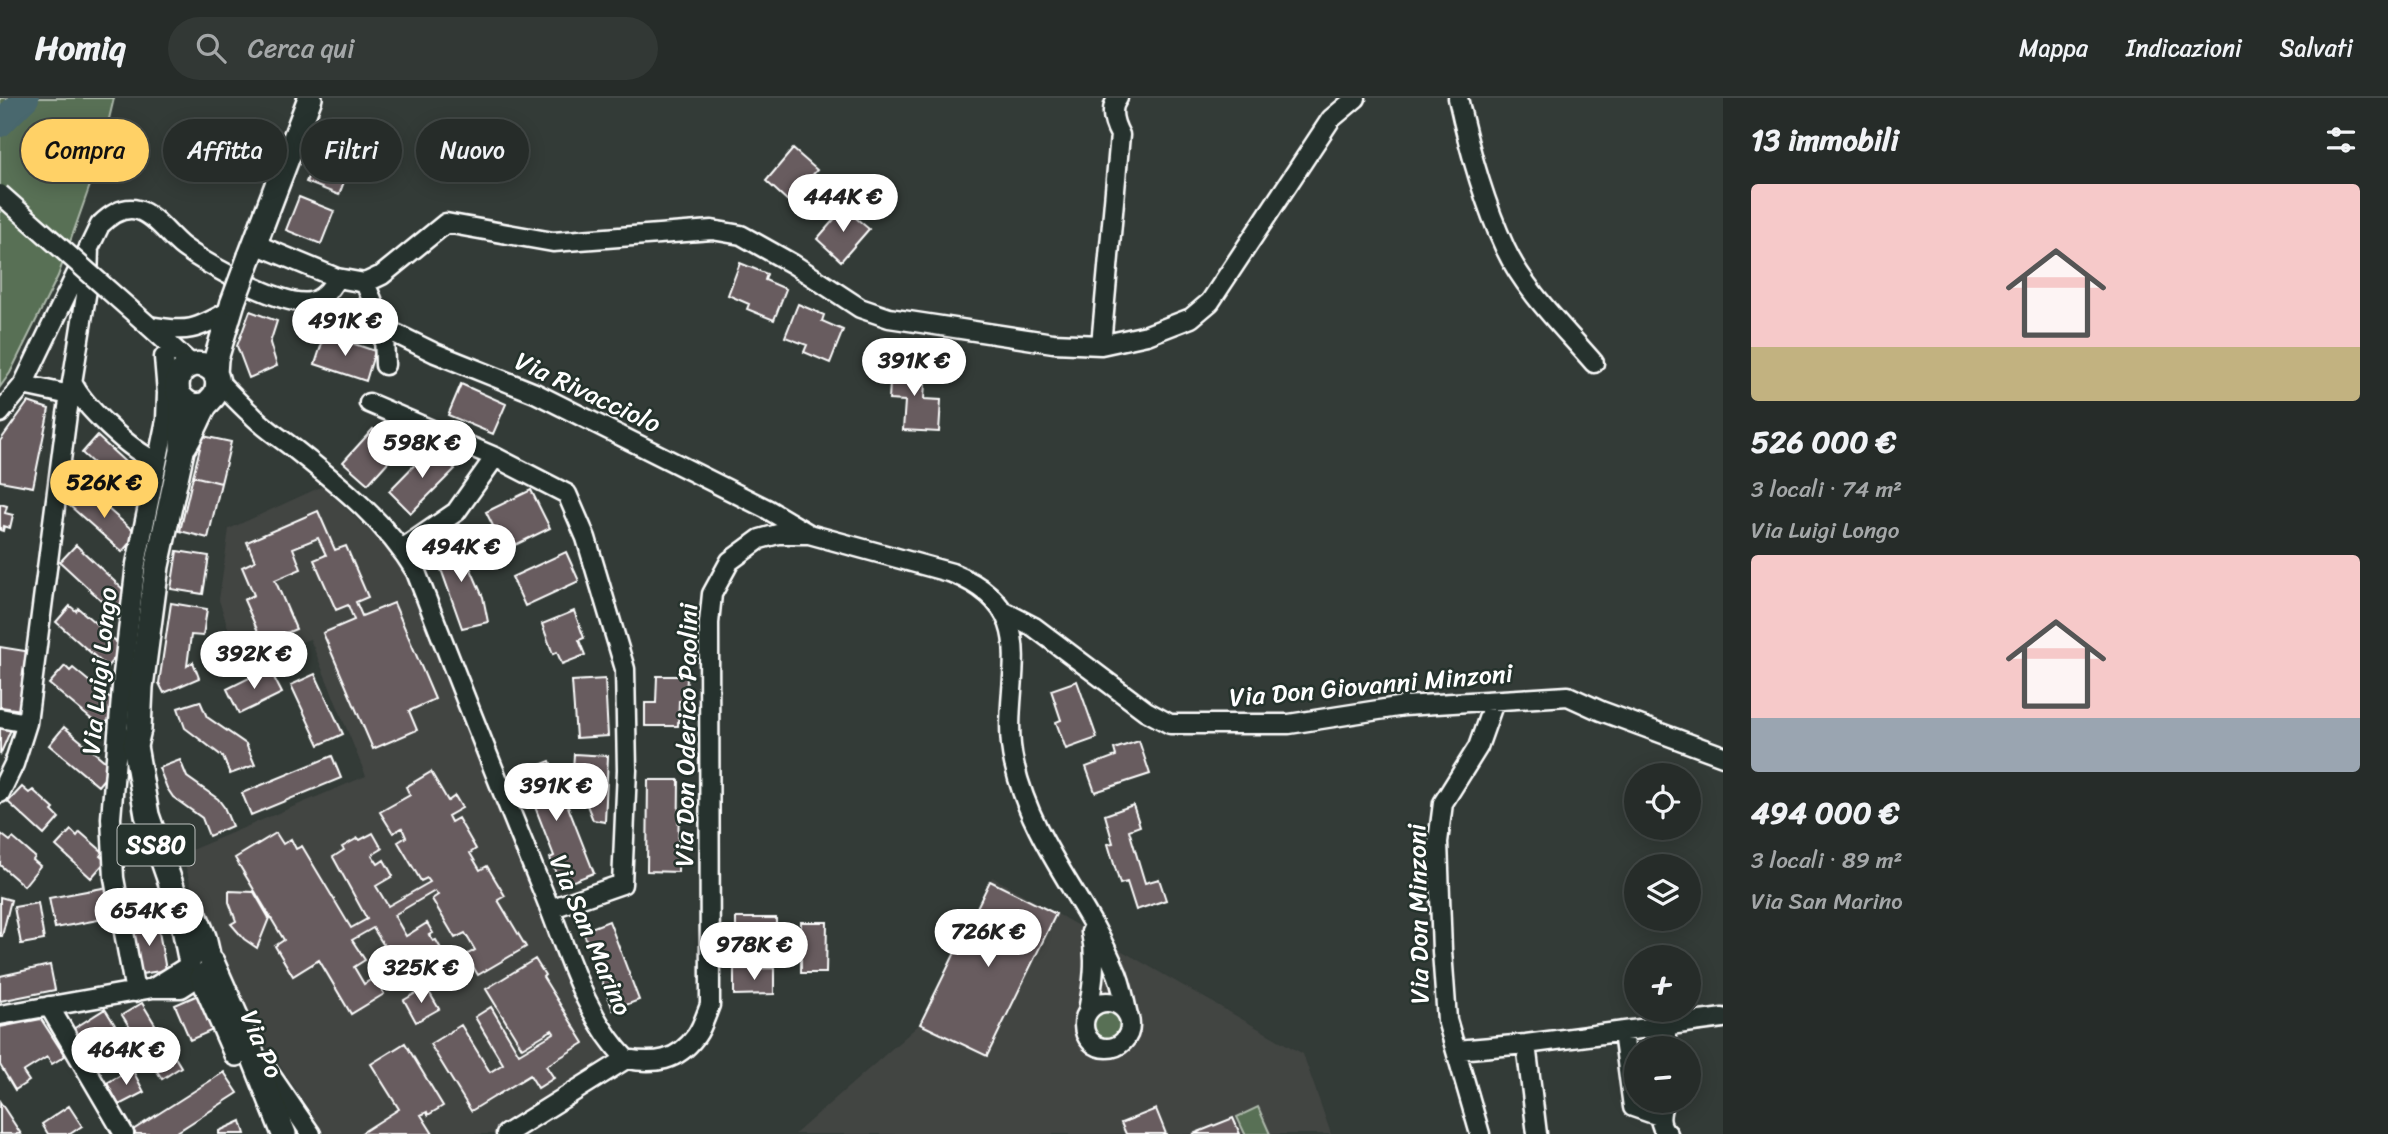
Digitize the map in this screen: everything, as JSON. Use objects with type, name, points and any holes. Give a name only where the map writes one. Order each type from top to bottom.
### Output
[{"type":"main road","name":"SS80","points":[[265,1087],[200,966],[204,937],[163,829],[154,798],[146,745],[139,729],[141,687],[163,531],[182,451],[207,403],[217,391],[205,371],[209,342],[215,327],[231,306],[310,98]]},
{"type":"main road","name":"SS80","points":[[182,451],[180,374],[184,369],[205,371]]},
{"type":"main road","points":[[179,392],[193,405],[207,403]]},
{"type":"main road","name":"Via Po","points":[[239,1040],[269,1134]]},
{"type":"main road","name":"Via Po","points":[[265,1087],[284,1134]]},
{"type":"street","points":[[1101,345],[1120,135],[1113,115],[1114,102],[1118,98]]},
{"type":"street","points":[[252,250],[337,278],[365,283],[382,275],[446,223],[553,242],[712,230],[741,234],[860,308],[889,318],[1053,343],[1101,345],[1147,335],[1191,318],[1210,302],[1331,119],[1356,98]]},
{"type":"street","points":[[1458,98],[1471,158],[1506,249],[1535,295],[1594,363]]},
{"type":"street","name":"Via San Marino","points":[[0,194],[250,413],[310,461],[372,516],[402,549],[416,572],[586,1000],[610,1042],[626,1059]]},
{"type":"street","points":[[0,413],[23,385],[100,225],[107,218],[131,209],[146,213],[183,247],[221,272],[277,296],[308,303],[327,293],[337,278]]},
{"type":"street","points":[[0,793],[14,764],[27,723],[67,414],[76,393],[88,283],[89,247]]},
{"type":"street","points":[[365,283],[384,328],[385,365]]},
{"type":"street","points":[[149,326],[177,331],[201,327],[231,306]]},
{"type":"street","points":[[149,326],[179,392]]},
{"type":"street","name":"Via Rivacciolo","points":[[384,328],[435,353],[535,393],[767,509],[809,534]]},
{"type":"street","name":"Via Luigi Longo","points":[[135,992],[114,878],[111,818],[123,674],[136,564],[156,461],[165,432],[167,407],[164,356]]},
{"type":"street","points":[[23,385],[76,393],[134,449],[156,461]]},
{"type":"street","name":"Via San Marino","points":[[207,403],[250,413]]},
{"type":"street","points":[[369,403],[495,457],[567,494],[586,538],[625,669],[627,770],[622,884],[550,909]]},
{"type":"street","points":[[402,549],[456,512],[495,457]]},
{"type":"street","name":"Via Don Oderico Paolini","points":[[626,1059],[647,1062],[672,1058],[697,1036],[710,1005],[709,622],[712,594],[730,561],[760,539],[778,534],[809,534],[973,581],[992,595],[1005,612]]},
{"type":"street","points":[[1005,612],[1013,636],[1010,736],[1018,782],[1046,848],[1087,915],[1116,970],[1130,1023],[1127,1038],[1116,1047],[1101,1048],[1093,1044],[1084,1031],[1083,1023],[1092,989],[1095,949],[1087,915]]},
{"type":"street","name":"Via Don Giovanni Minzoni","points":[[1005,612],[1034,627],[1146,711],[1170,724],[1289,724],[1404,706],[1568,696],[1723,756]]},
{"type":"street","name":"Via Don Minzoni","points":[[1480,1134],[1447,1020],[1441,951],[1438,842],[1443,803],[1478,747],[1494,702]]},
{"type":"street","points":[[0,718],[27,723]]},
{"type":"street","points":[[0,1015],[153,988],[200,966]]},
{"type":"street","points":[[1088,1011],[1099,1003],[1113,1002],[1128,1015]]},
{"type":"street","points":[[48,1006],[124,1134]]},
{"type":"street","points":[[1457,1050],[1526,1044],[1723,1018]]},
{"type":"street","points":[[1666,1025],[1666,1036]]},
{"type":"street","points":[[1623,1032],[1624,1040]]},
{"type":"street","points":[[239,1040],[311,1134]]},
{"type":"street","points":[[1526,1044],[1536,1134]]},
{"type":"street","points":[[506,1134],[626,1059]]},
{"type":"street","points":[[265,1087],[286,1100]]},
{"type":"street","points":[[1662,1113],[1663,1130],[1668,1134]]},
{"type":"shaded area","points":[[323,486],[401,562],[471,742],[581,1005],[616,1059],[495,1134],[325,1134],[263,1040],[201,919],[182,854],[366,776],[310,639],[240,665],[219,600],[229,529]]},
{"type":"shaded area","points":[[992,877],[1303,1054],[1331,1134],[795,1134],[920,1024]]},
{"type":"green space","points":[[0,98],[114,98],[109,119],[21,119],[21,182],[91,182],[58,276],[10,373],[0,387]]},
{"type":"green space","points":[[1108,1010],[1119,1014],[1123,1025],[1119,1036],[1108,1040],[1097,1036],[1093,1025],[1097,1014]]},
{"type":"green space","points":[[1258,1107],[1270,1134],[1245,1134],[1237,1117]]},
{"type":"building","points":[[793,149],[817,170],[789,202],[766,181]]},
{"type":"building","points":[[306,182],[344,182],[339,195]]},
{"type":"building","points":[[299,197],[334,211],[321,244],[286,230]]},
{"type":"building","points":[[844,208],[869,229],[841,261],[817,239]]},
{"type":"building","points":[[740,263],[767,274],[765,280],[786,289],[774,320],[747,309],[749,304],[728,295]]},
{"type":"building","points":[[798,304],[824,315],[822,321],[843,330],[830,363],[804,352],[807,345],[785,337]]},
{"type":"building","points":[[250,311],[277,321],[270,343],[277,366],[249,378],[237,346]]},
{"type":"building","points":[[325,334],[375,351],[366,381],[315,364]]},
{"type":"building","points":[[891,364],[926,367],[924,399],[941,400],[939,432],[903,430],[905,401],[889,400]]},
{"type":"building","points":[[461,384],[506,404],[493,434],[448,415]]},
{"type":"building","points":[[28,402],[49,409],[33,487],[0,481],[0,441]]},
{"type":"building","points":[[392,428],[407,441],[368,484],[343,462],[373,429],[383,438]]},
{"type":"building","points":[[97,436],[149,484],[134,501],[82,453]]},
{"type":"building","points":[[203,436],[231,442],[221,483],[193,476]]},
{"type":"building","points":[[432,447],[455,469],[411,513],[389,491]]},
{"type":"building","points":[[193,476],[221,483],[208,538],[180,531]]},
{"type":"building","points":[[85,489],[137,534],[122,552],[70,506]]},
{"type":"building","points":[[531,490],[550,528],[505,550],[486,512]]},
{"type":"building","points":[[0,504],[7,506],[5,513],[13,515],[10,528],[4,526],[3,531],[0,530]]},
{"type":"building","points":[[318,511],[335,550],[346,546],[368,597],[356,602],[362,616],[394,603],[435,699],[409,711],[417,730],[373,749],[323,633],[354,620],[348,605],[336,610],[314,560],[326,555],[318,538],[293,548],[301,569],[275,580],[296,629],[263,643],[244,600],[254,595],[242,567],[255,561],[247,542]]},
{"type":"building","points":[[457,537],[483,597],[488,622],[462,628],[442,572],[431,551]]},
{"type":"building","points":[[76,545],[129,595],[114,612],[60,562]]},
{"type":"building","points":[[177,551],[209,556],[203,594],[171,589]]},
{"type":"building","points":[[566,552],[579,581],[525,606],[512,577]]},
{"type":"building","points":[[171,603],[207,609],[203,636],[191,635],[187,666],[193,662],[199,678],[164,693],[159,683]]},
{"type":"building","points":[[70,606],[76,611],[78,608],[118,643],[116,646],[121,650],[107,667],[56,622]]},
{"type":"building","points":[[574,611],[584,638],[579,640],[585,655],[562,664],[557,652],[553,654],[542,624]]},
{"type":"building","points":[[0,647],[31,652],[22,710],[2,707],[0,713]]},
{"type":"building","points":[[65,666],[70,671],[73,668],[114,702],[111,707],[116,711],[102,728],[49,684]]},
{"type":"building","points":[[269,668],[282,693],[239,714],[227,689]]},
{"type":"building","points":[[315,674],[343,734],[319,745],[291,685]]},
{"type":"building","points":[[657,676],[687,676],[686,701],[679,701],[678,726],[645,726],[645,703],[656,703]]},
{"type":"building","points":[[605,679],[608,736],[576,738],[572,681]]},
{"type":"building","points":[[1077,681],[1097,738],[1066,749],[1056,722],[1061,720],[1051,690]]},
{"type":"building","points":[[200,701],[207,717],[246,744],[255,765],[230,774],[223,757],[185,728],[178,708]]},
{"type":"building","points":[[0,722],[12,727],[0,755]]},
{"type":"building","points":[[64,727],[113,768],[98,786],[49,745]]},
{"type":"building","points":[[1139,741],[1150,774],[1095,792],[1086,767],[1116,756],[1114,749]]},
{"type":"building","points":[[574,754],[608,756],[605,822],[593,820],[573,770]]},
{"type":"building","points":[[332,756],[341,778],[251,815],[242,793]]},
{"type":"building","points":[[180,760],[187,777],[218,799],[232,826],[209,836],[202,818],[173,797],[159,768]]},
{"type":"building","points":[[550,761],[594,873],[561,886],[550,858],[554,856],[532,799],[527,801],[517,774]]},
{"type":"building","points":[[431,772],[448,801],[455,796],[462,808],[448,816],[451,822],[458,818],[476,849],[470,853],[480,870],[487,866],[505,896],[498,900],[526,947],[478,975],[466,955],[475,950],[465,933],[455,938],[432,899],[438,895],[435,891],[394,915],[406,936],[427,923],[433,933],[429,935],[433,941],[436,940],[444,954],[405,979],[373,928],[352,940],[365,960],[354,967],[364,984],[375,977],[384,994],[351,1014],[319,960],[293,976],[275,946],[284,940],[235,858],[276,833],[283,844],[291,839],[296,849],[302,846],[351,928],[367,919],[333,857],[344,850],[342,847],[373,833],[382,849],[372,855],[378,864],[384,860],[393,876],[376,886],[388,906],[430,882],[427,878],[421,881],[398,842],[406,837],[402,828],[393,833],[380,812],[410,795],[406,787]]},
{"type":"building","points":[[648,780],[679,780],[678,872],[647,871]]},
{"type":"building","points":[[22,787],[29,793],[33,790],[54,809],[52,811],[59,818],[44,835],[8,802]]},
{"type":"building","points":[[1133,805],[1140,826],[1129,830],[1145,883],[1159,879],[1166,900],[1136,910],[1127,882],[1120,884],[1108,844],[1113,843],[1105,815]]},
{"type":"building","points":[[71,830],[77,836],[80,832],[103,852],[100,856],[106,861],[91,878],[56,846]]},
{"type":"building","points":[[1,834],[10,841],[13,838],[35,857],[33,860],[40,866],[24,886],[0,865]]},
{"type":"building","points":[[990,881],[1056,914],[987,1056],[920,1024]]},
{"type":"building","points":[[108,887],[114,917],[55,928],[49,898]]},
{"type":"building","points":[[229,891],[254,892],[269,918],[257,948],[244,939],[231,924],[236,921],[229,902]]},
{"type":"building","points":[[0,897],[11,900],[2,936],[0,936]]},
{"type":"building","points":[[38,903],[44,940],[21,944],[14,907]]},
{"type":"building","points":[[736,918],[776,918],[776,944],[736,945]]},
{"type":"building","points":[[157,921],[166,970],[141,974],[133,926]]},
{"type":"building","points":[[609,921],[639,1000],[613,1010],[583,931]]},
{"type":"building","points":[[801,922],[827,922],[826,973],[801,973]]},
{"type":"building","points":[[535,959],[545,975],[543,977],[584,1043],[546,1066],[554,1078],[538,1088],[530,1075],[471,1111],[430,1044],[461,1025],[490,1072],[503,1064],[475,1017],[491,1007],[519,1054],[554,1033],[552,1030],[522,1048],[486,989]]},
{"type":"building","points":[[50,965],[55,990],[0,1001],[0,976]]},
{"type":"building","points":[[774,968],[774,994],[734,995],[734,969]]},
{"type":"building","points":[[426,987],[439,1009],[416,1022],[404,1000]]},
{"type":"building","points":[[198,995],[213,1030],[190,1040],[175,1005]]},
{"type":"building","points":[[142,1003],[181,1067],[162,1079],[122,1015]]},
{"type":"building","points":[[105,1009],[118,1030],[85,1050],[73,1029]]},
{"type":"building","points":[[41,1019],[65,1056],[52,1064],[47,1057],[23,1072],[29,1081],[15,1090],[0,1065],[0,1027]]},
{"type":"building","points":[[405,1043],[443,1106],[428,1115],[427,1112],[421,1115],[433,1134],[360,1134],[399,1109],[371,1064]]},
{"type":"building","points":[[132,1069],[144,1092],[119,1105],[107,1083]]},
{"type":"building","points":[[224,1072],[238,1093],[174,1134],[136,1134],[133,1130]]},
{"type":"building","points":[[0,1102],[21,1134],[0,1134]]},
{"type":"building","points":[[69,1106],[82,1126],[70,1134],[48,1134],[42,1124]]},
{"type":"building","points":[[1156,1109],[1166,1134],[1126,1134],[1121,1123]]},
{"type":"building","points":[[1233,1118],[1240,1134],[1193,1134]]},
{"type":"building","points":[[241,1121],[245,1134],[219,1134],[219,1131]]},
{"type":"waterway","points":[[0,124],[26,98]]}]
